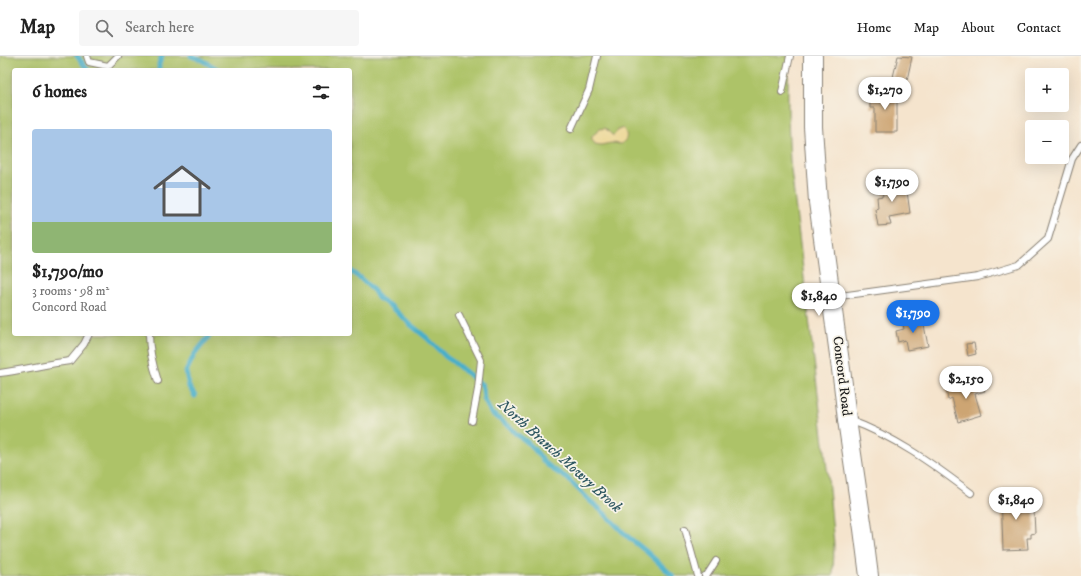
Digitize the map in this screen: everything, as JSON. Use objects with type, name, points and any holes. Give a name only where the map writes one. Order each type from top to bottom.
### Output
[{"type":"street","name":"Concord Road","points":[[813,56],[812,127],[818,202],[869,576]]},
{"type":"lane","points":[[87,56],[89,62],[108,66],[118,56]]},
{"type":"lane","points":[[571,129],[589,90],[598,56]]},
{"type":"lane","points":[[782,92],[790,56]]},
{"type":"lane","points":[[831,297],[978,277],[1019,265],[1048,239],[1072,159],[1081,145]]},
{"type":"lane","points":[[459,315],[481,360],[478,389],[472,421]]},
{"type":"lane","points":[[0,373],[70,360],[84,344],[88,336]]},
{"type":"lane","points":[[150,336],[149,344],[154,370],[158,381]]},
{"type":"lane","points":[[847,420],[867,427],[897,442],[939,468],[971,493]]},
{"type":"lane","points":[[685,529],[698,576]]},
{"type":"lane","points":[[705,576],[716,561]]},
{"type":"green space","points":[[0,56],[789,56],[788,108],[790,161],[828,477],[834,545],[833,576],[0,576]]},
{"type":"sand","points":[[605,128],[612,135],[614,135],[618,130],[623,128],[626,133],[626,139],[621,144],[595,144],[592,140],[592,136],[600,129]]},
{"type":"building","points":[[898,56],[912,57],[907,80],[893,77]]},
{"type":"building","points":[[870,92],[897,92],[897,132],[875,132],[875,108],[870,108]]},
{"type":"building","points":[[892,183],[893,186],[906,184],[910,213],[889,217],[891,225],[878,226],[875,209],[878,208],[877,197],[883,196],[881,184]]},
{"type":"building","points":[[912,319],[913,322],[923,320],[928,346],[907,350],[905,340],[898,342],[896,331],[904,329],[902,320]]},
{"type":"building","points":[[974,343],[976,354],[968,356],[966,344]]},
{"type":"building","points":[[982,380],[985,391],[975,394],[981,415],[958,422],[952,398],[948,400],[946,388]]},
{"type":"building","points":[[1025,491],[1026,512],[1034,512],[1035,533],[1031,534],[1031,538],[1027,538],[1028,549],[1003,550],[1001,492]]},
{"type":"waterway","name":"North Branch Mowry Brook","points":[[77,56],[86,68]]},
{"type":"waterway","name":"North Branch Mowry Brook","points":[[159,68],[162,56]]},
{"type":"waterway","name":"North Branch Mowry Brook","points":[[191,56],[202,60],[216,68]]},
{"type":"waterway","name":"North Branch Mowry Brook","points":[[352,272],[374,291],[378,298],[392,307],[446,357],[482,385],[484,399],[491,413],[526,441],[545,463],[567,478],[627,536],[673,576]]},
{"type":"waterway","points":[[195,396],[189,387],[186,372],[194,355],[209,336]]}]
